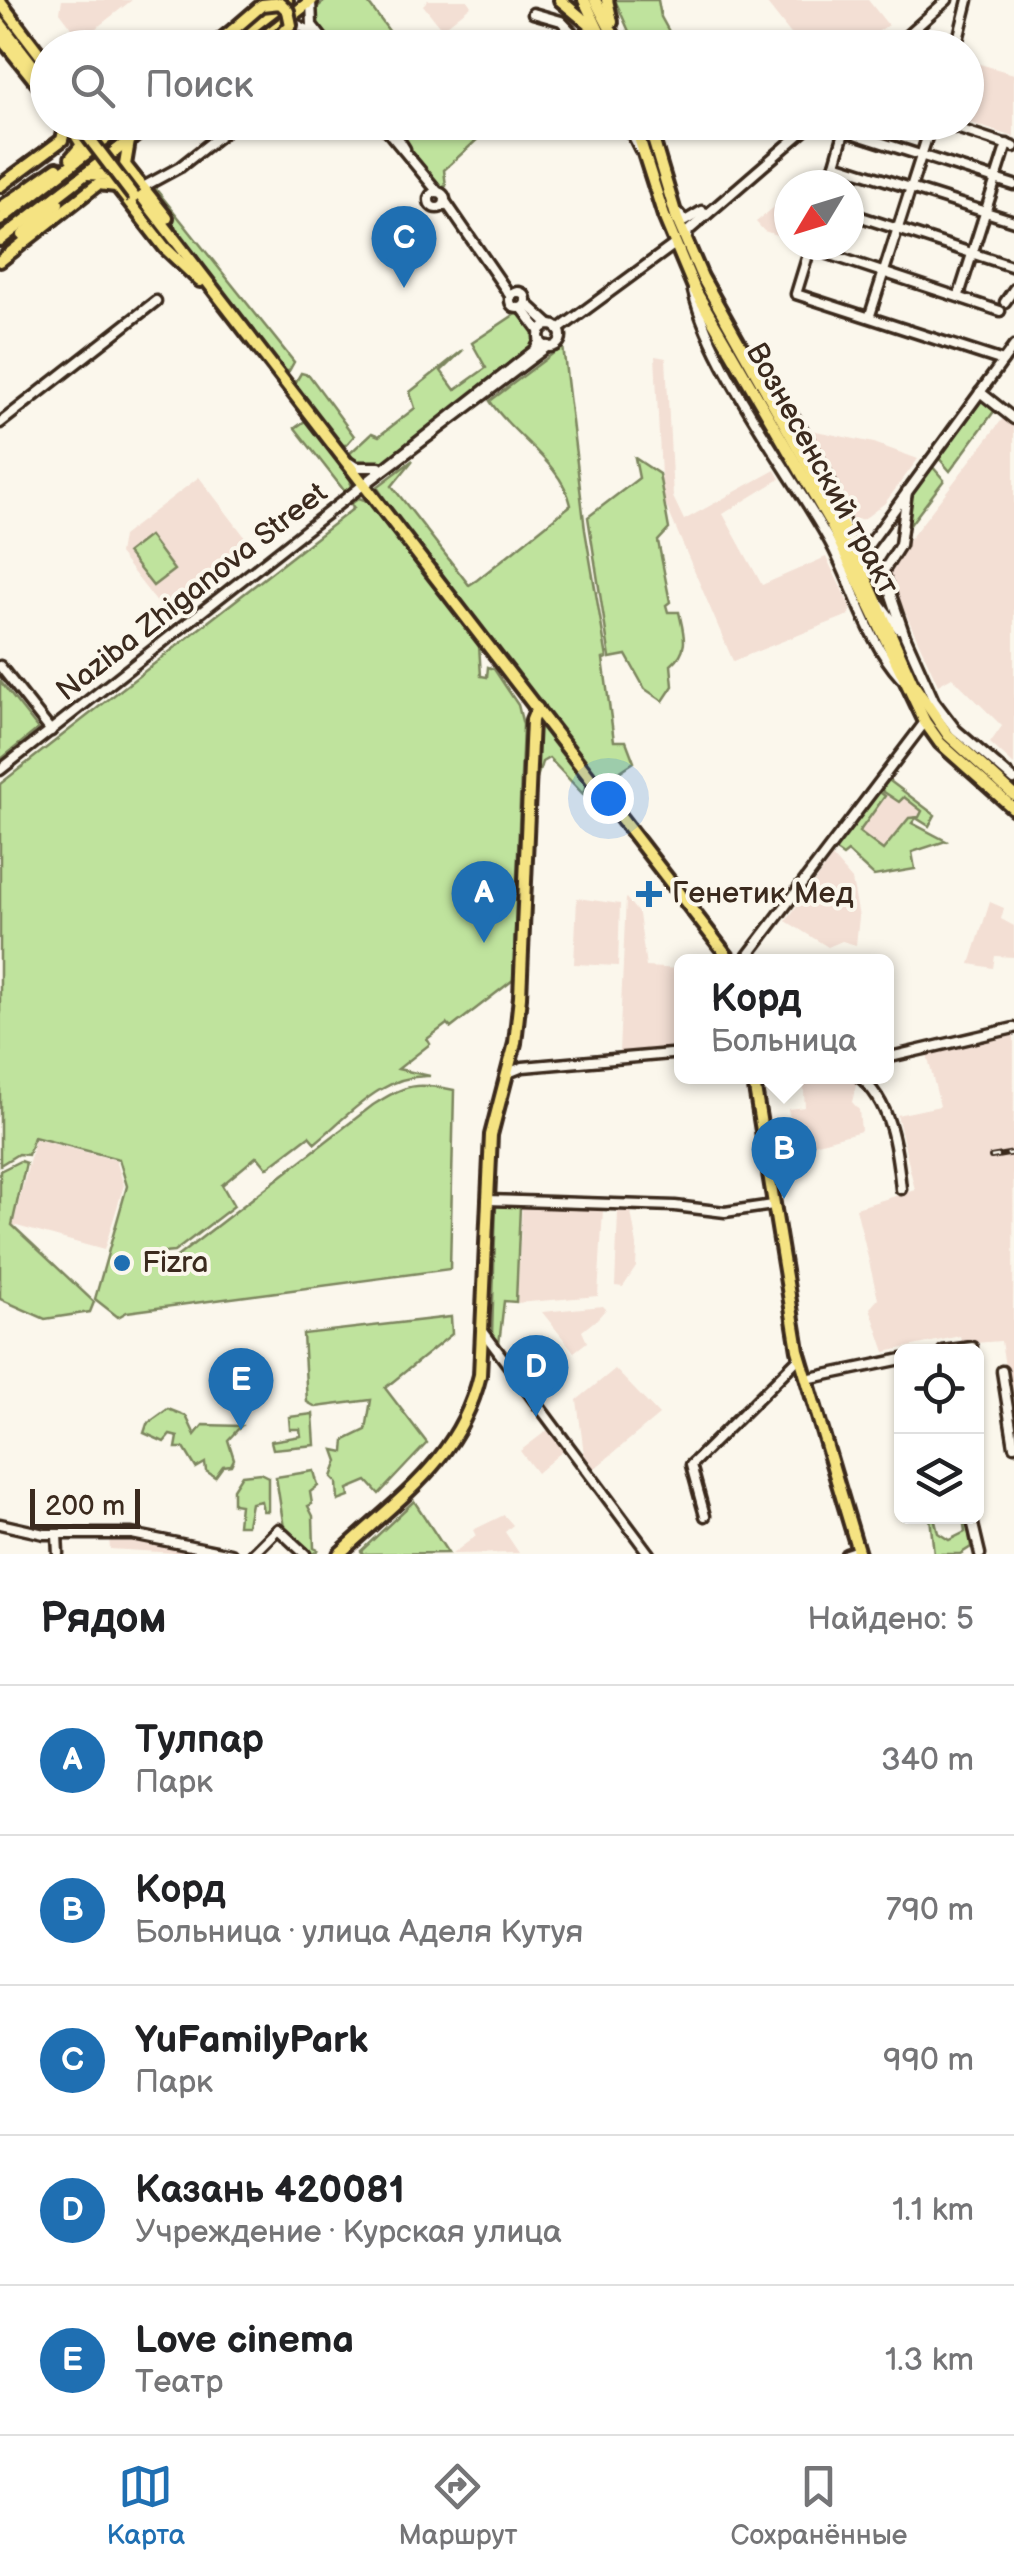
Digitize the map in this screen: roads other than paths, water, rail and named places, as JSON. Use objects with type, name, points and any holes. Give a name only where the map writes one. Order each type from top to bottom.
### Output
[{"type":"main road","points":[[248,30],[287,0]]},
{"type":"main road","points":[[273,30],[311,0]]},
{"type":"main road","points":[[560,0],[596,30]]},
{"type":"main road","points":[[584,0],[599,30]]},
{"type":"main road","points":[[595,0],[611,30]]},
{"type":"main road","points":[[608,0],[615,30]]},
{"type":"main road","points":[[0,2],[30,41]]},
{"type":"main road","points":[[233,30],[262,5],[280,3],[288,11],[290,25],[285,30]]},
{"type":"main road","points":[[0,14],[30,53]]},
{"type":"main road","points":[[12,18],[21,42]]},
{"type":"main road","points":[[0,23],[30,62]]},
{"type":"main road","points":[[2,43],[30,76]]},
{"type":"main road","points":[[0,186],[62,140]]},
{"type":"main road","points":[[0,208],[79,150],[79,140]]},
{"type":"main road","points":[[95,140],[726,954]]},
{"type":"main road","points":[[0,220],[104,140]]},
{"type":"main road","points":[[130,140],[125,165],[139,192]]},
{"type":"main road","points":[[1,252],[75,183],[130,140]]},
{"type":"main road","name":"Вознесенский тракт","points":[[640,140],[681,243],[859,558],[906,668],[932,715],[1014,795]]},
{"type":"main road","name":"Вознесенский тракт","points":[[653,140],[689,277],[831,524],[925,722],[940,742],[1014,809]]},
{"type":"main road","points":[[29,188],[65,170]]},
{"type":"main road","points":[[86,174],[103,173],[165,248],[212,292]]},
{"type":"main road","points":[[1,252],[98,184],[107,182],[117,187]]},
{"type":"main road","points":[[339,1554],[455,1442],[472,1408],[482,1354],[491,1135],[512,1056],[520,998],[532,720],[536,708]]},
{"type":"main road","points":[[754,1084],[800,1357],[854,1553]]},
{"type":"street","points":[[311,0],[315,30]]},
{"type":"street","points":[[913,30],[947,0]]},
{"type":"street","points":[[960,30],[968,0]]},
{"type":"street","points":[[533,13],[561,22],[569,30]]},
{"type":"street","points":[[286,20],[308,30]]},
{"type":"street","points":[[959,294],[1011,145],[984,137]]},
{"type":"street","points":[[139,192],[214,140]]},
{"type":"street","points":[[398,140],[434,194],[506,286],[514,294],[525,295],[524,305],[548,346]]},
{"type":"street","points":[[636,140],[646,159]]},
{"type":"street","points":[[364,485],[535,350],[540,336],[681,243],[688,231],[793,140]]},
{"type":"street","points":[[834,170],[842,140]]},
{"type":"street","points":[[881,140],[1014,185]]},
{"type":"street","points":[[870,315],[928,140]]},
{"type":"street","points":[[836,164],[1014,221]]},
{"type":"street","points":[[672,203],[682,219],[692,220],[739,186]]},
{"type":"street","points":[[434,194],[432,207],[445,207]]},
{"type":"street","points":[[864,218],[1014,267]]},
{"type":"street","points":[[807,260],[796,294],[1003,361]]},
{"type":"street","points":[[850,260],[1000,311]]},
{"type":"street","points":[[1005,302],[1014,289]]},
{"type":"street","points":[[364,485],[558,342],[554,328],[524,305],[512,306],[514,294]]},
{"type":"street","points":[[0,423],[156,301]]},
{"type":"street","points":[[859,558],[869,538],[1014,346]]},
{"type":"street","points":[[980,392],[1014,419]]},
{"type":"street","points":[[339,454],[356,467],[384,466]]},
{"type":"street","name":"Naziba Zhiganova Street","points":[[0,770],[364,485]]},
{"type":"street","points":[[906,490],[900,546],[883,572],[904,636],[941,712],[1014,780]]},
{"type":"street","points":[[847,536],[859,542],[869,538]]},
{"type":"street","points":[[878,600],[904,636]]},
{"type":"street","points":[[0,666],[51,731]]},
{"type":"street","points":[[749,954],[925,722]]},
{"type":"street","points":[[894,1056],[1014,1028]]},
{"type":"street","points":[[508,1073],[523,1067],[674,1055]]},
{"type":"street","points":[[512,1056],[523,1067]]},
{"type":"street","points":[[866,1084],[886,1114],[902,1189]]},
{"type":"street","points":[[487,1200],[676,1206],[725,1212],[773,1205]]},
{"type":"street","points":[[482,1330],[649,1554]]},
{"type":"street","points":[[482,1354],[490,1347],[500,1354]]},
{"type":"street","points":[[705,1516],[691,1465],[800,1357]]},
{"type":"street","points":[[806,1379],[894,1362]]},
{"type":"street","points":[[1003,1375],[1014,1446]]},
{"type":"street","points":[[0,1524],[57,1534],[132,1534],[231,1554]]},
{"type":"street","points":[[973,1524],[980,1554]]},
{"type":"street","points":[[258,1552],[278,1529],[304,1554]]},
{"type":"street","points":[[57,1534],[58,1554]]},
{"type":"tram line","points":[[262,30],[301,0]]},
{"type":"tram line","points":[[0,231],[119,140]]},
{"type":"railway","points":[[991,1157],[1014,1153]]},
{"type":"place","name":"YuFamilyPark","points":[[404,288]]},
{"type":"place","name":"Генетик Мед","points":[[649,894]]},
{"type":"place","name":"Тулпар","points":[[484,943]]},
{"type":"place","name":"Корд","points":[[784,1199]]},
{"type":"place","name":"Fizra","points":[[122,1263]]},
{"type":"place","name":"Казань 420081","points":[[536,1417]]},
{"type":"place","name":"Love cinema","points":[[241,1430]]}]
